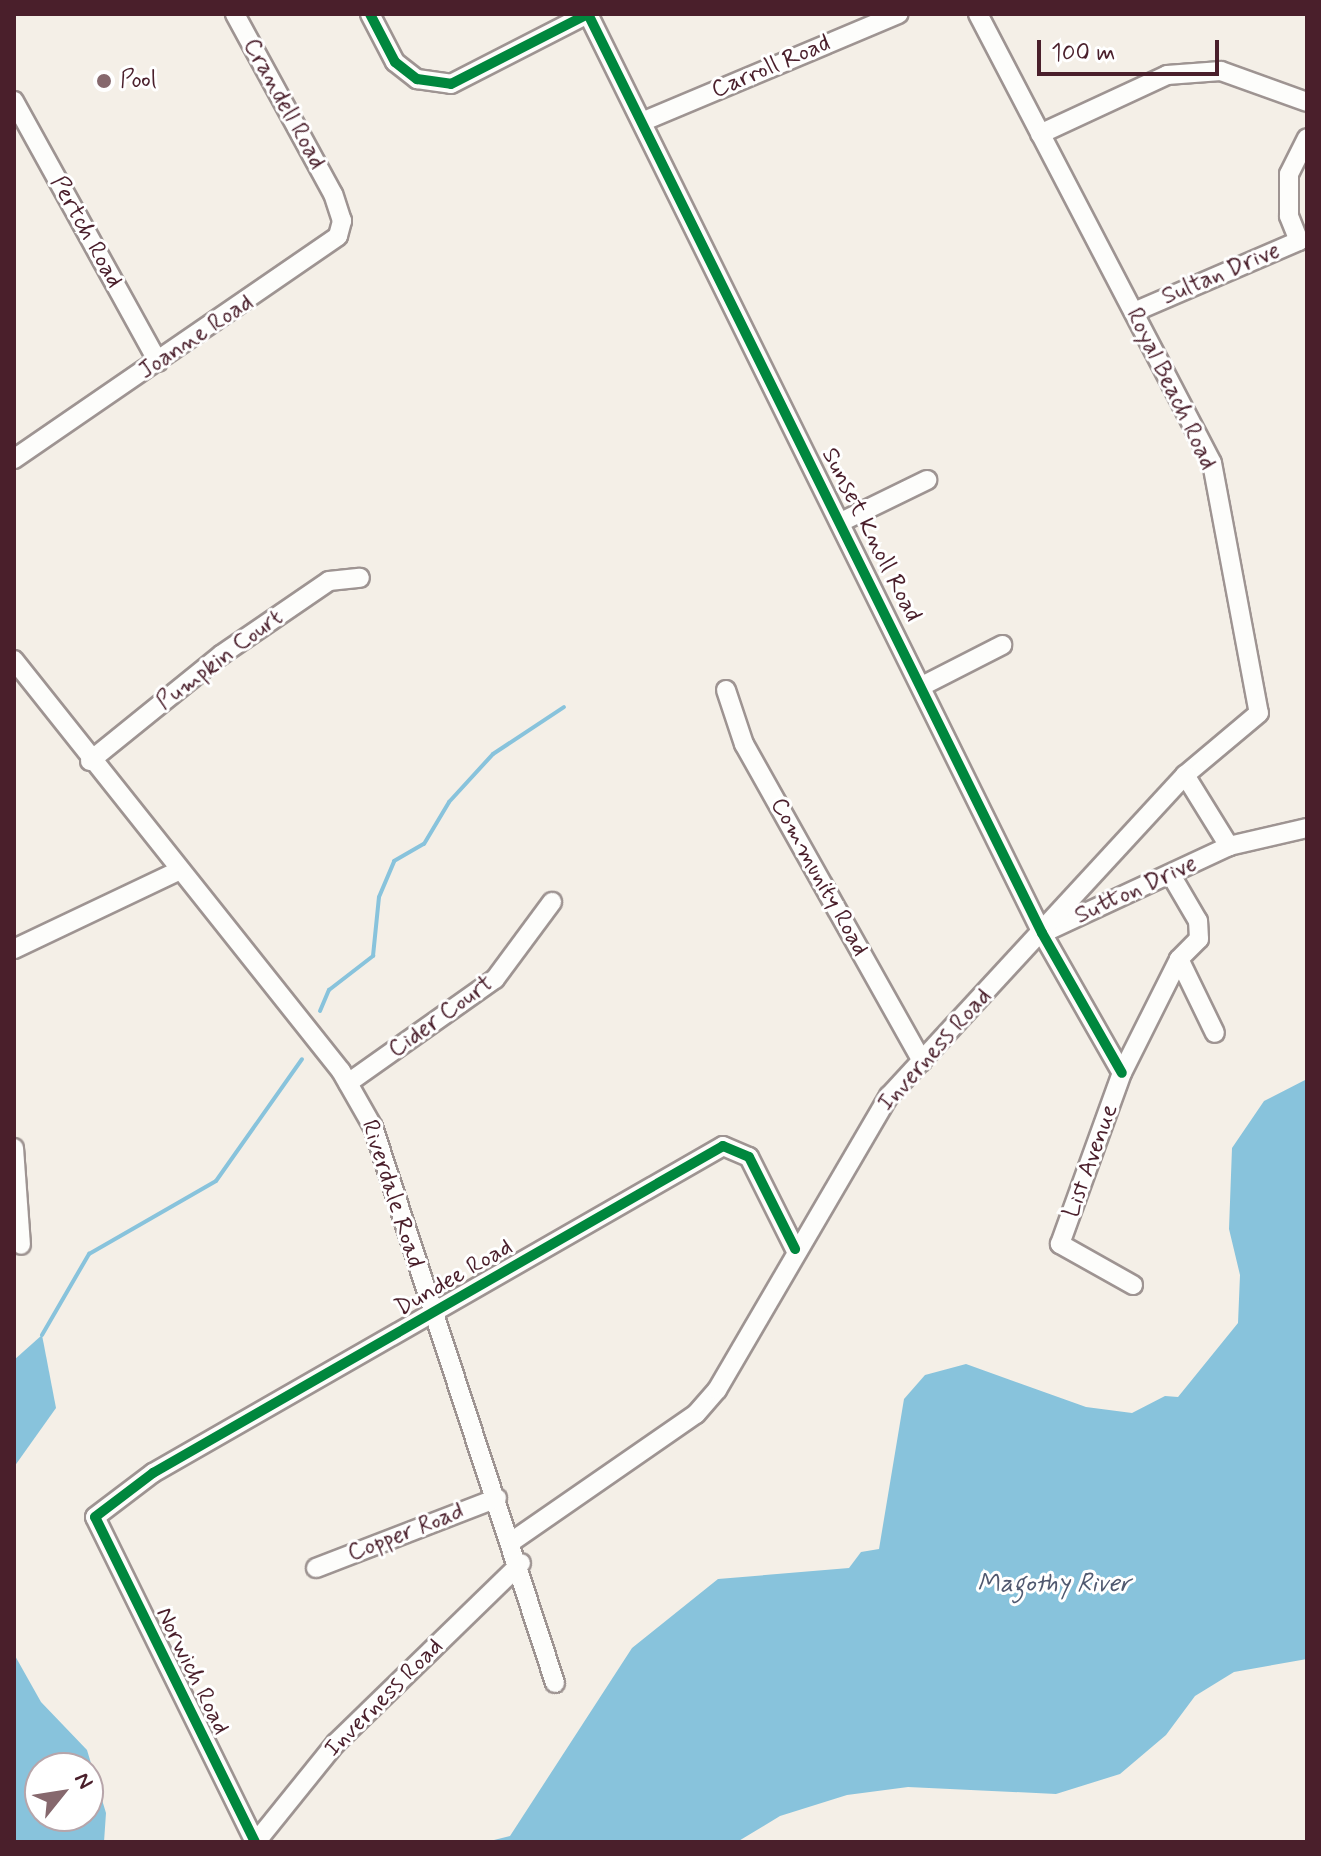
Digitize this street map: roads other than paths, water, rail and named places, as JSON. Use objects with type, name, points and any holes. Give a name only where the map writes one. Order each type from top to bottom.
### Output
[{"type":"street","name":"Crandell Road","points":[[235,14],[333,194]]},
{"type":"street","points":[[370,14],[395,62],[417,79],[451,84],[588,14]]},
{"type":"street","name":"Sunset Knoll Road","points":[[588,14],[924,685],[1042,933],[1122,1073]]},
{"type":"street","name":"Carroll Road","points":[[644,121],[898,14]]},
{"type":"street","name":"Royal Beach Road","points":[[978,14],[1212,463],[1259,713],[1185,775]]},
{"type":"street","points":[[1040,134],[1167,75],[1221,71],[1307,102]]},
{"type":"street","name":"Pertch Road","points":[[14,101],[158,362]]},
{"type":"street","name":"Sultan Drive","points":[[1134,312],[1299,241],[1289,216],[1289,174],[1306,139]]},
{"type":"street","name":"Joanne Road","points":[[14,459],[329,246],[342,221],[333,194]]},
{"type":"street","points":[[841,522],[927,480]]},
{"type":"street","name":"Pumpkin Court","points":[[90,761],[231,648],[329,581],[360,578]]},
{"type":"street","points":[[924,685],[1002,645]]},
{"type":"street","name":"Riverdale Road","points":[[14,660],[90,761],[348,1083],[373,1127],[433,1314],[514,1540],[555,1683]]},
{"type":"street","name":"Community Road","points":[[726,690],[744,744],[922,1061]]},
{"type":"street","points":[[1185,775],[1229,846]]},
{"type":"street","name":"Inverness Road","points":[[514,1540],[696,1414],[732,1368],[795,1249],[889,1096],[1185,775]]},
{"type":"street","name":"Sutton Drive","points":[[1042,933],[1229,846],[1307,828]]},
{"type":"street","points":[[14,949],[178,871]]},
{"type":"street","name":"List Avenue","points":[[1133,1285],[1060,1244],[1122,1073],[1179,959],[1201,931],[1171,875]]},
{"type":"street","name":"Cider Court","points":[[348,1083],[495,979],[552,902]]},
{"type":"street","points":[[1179,959],[1215,1033]]},
{"type":"street","name":"Dundee Road","points":[[95,1517],[153,1473],[723,1146],[749,1157],[795,1249]]},
{"type":"street","points":[[14,1148],[21,1245]]},
{"type":"street","name":"Copper Road","points":[[316,1568],[497,1498]]},
{"type":"street","name":"Norwich Road","points":[[95,1517],[255,1842]]},
{"type":"street","name":"Inverness Road","points":[[255,1842],[336,1743],[521,1563]]},
{"type":"water","name":"Magothy River","points":[[1307,1079],[1307,1659],[1234,1672],[1195,1696],[1166,1735],[1120,1774],[1056,1794],[908,1787],[847,1795],[780,1816],[737,1842],[486,1842],[510,1836],[632,1648],[718,1579],[849,1568],[861,1552],[879,1549],[904,1399],[925,1375],[966,1364],[1086,1407],[1132,1413],[1165,1396],[1178,1397],[1238,1323],[1240,1275],[1229,1229],[1232,1148],[1264,1101]]},
{"type":"water","points":[[42,1335],[56,1408],[14,1467],[14,1360]]},
{"type":"water","points":[[14,1654],[41,1702],[88,1752],[24,1752],[24,1832],[104,1832],[104,1806],[106,1813],[104,1842],[14,1842]]},
{"type":"waterway","points":[[320,1011],[329,990],[373,956],[379,897],[394,861],[424,844],[449,802],[493,754],[564,707]]},
{"type":"waterway","points":[[42,1335],[89,1254],[216,1181],[302,1059]]},
{"type":"place","name":"Pool","points":[[104,81]]}]
